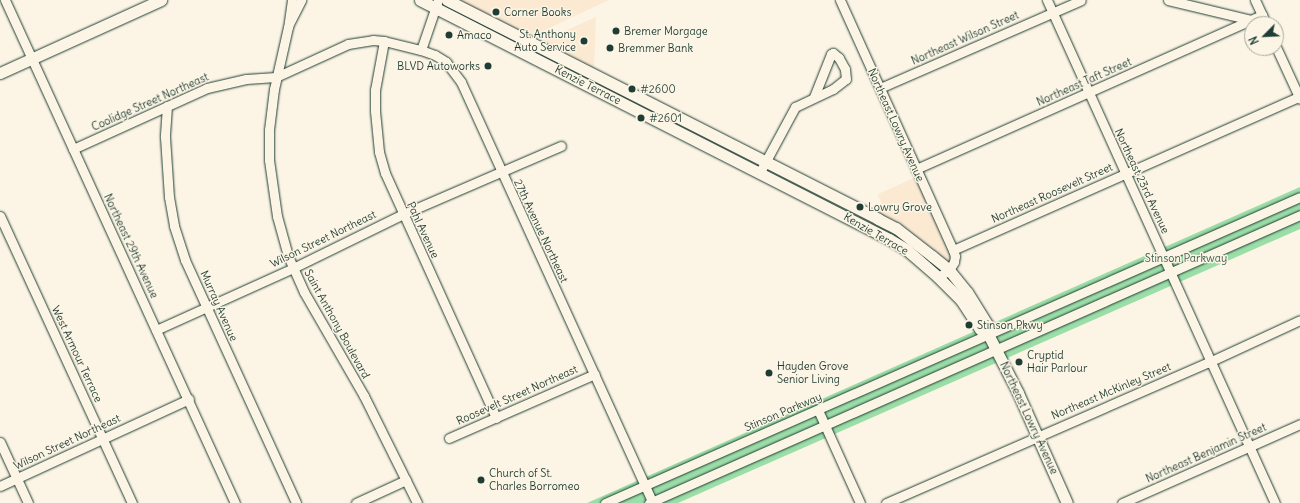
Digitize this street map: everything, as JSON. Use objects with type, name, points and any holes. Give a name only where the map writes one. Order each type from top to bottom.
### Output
[{"type":"main road","points":[[0,73],[161,0]]},
{"type":"main road","name":"Kenzie Terrace","points":[[420,0],[437,4],[889,239],[907,250],[938,277],[961,300],[980,329],[988,334]]},
{"type":"main road","name":"Kenzie Terrace","points":[[447,0],[896,228],[949,270],[979,310],[988,325],[988,334]]},
{"type":"main road","name":"Northeast Lowry Avenue","points":[[988,334],[1067,503]]},
{"type":"street","name":"Northeast 29th Avenue","points":[[5,0],[235,503]]},
{"type":"street","name":"Saint Anthony Boulevard","points":[[292,0],[288,28],[276,77],[271,109],[269,160],[277,216],[293,268],[307,297],[364,396],[417,503]]},
{"type":"street","name":"Saint Anthony Boulevard","points":[[288,28],[301,0]]},
{"type":"street","name":"Northeast Lowry Avenue","points":[[841,0],[954,253]]},
{"type":"street","name":"Northeast 23rd Avenue","points":[[1047,0],[1212,361],[1275,503]]},
{"type":"street","name":"Northeast Wilson Street","points":[[880,88],[1081,0]]},
{"type":"street","points":[[1168,0],[1244,18]]},
{"type":"street","points":[[1255,0],[1262,15]]},
{"type":"street","points":[[421,50],[437,4]]},
{"type":"street","name":"Northeast Taft Street","points":[[916,169],[1244,24]]},
{"type":"street","name":"Coolidge Street Northeast","points":[[73,149],[208,88],[246,79],[276,77],[348,44],[373,40],[384,41],[421,50]]},
{"type":"street","name":"Pahl Avenue","points":[[384,41],[376,90],[376,132],[385,173],[496,418]]},
{"type":"street","name":"27th Avenue Northeast","points":[[421,50],[435,55],[446,62],[454,71],[595,374],[652,502]]},
{"type":"street","points":[[760,172],[790,112],[794,107],[834,89],[846,79],[845,69],[839,58],[833,53],[831,54],[814,97]]},
{"type":"street","points":[[1280,56],[1299,98]]},
{"type":"street","name":"Northeast Roosevelt Street","points":[[954,253],[1126,174],[1299,98]]},
{"type":"street","name":"Murray Avenue","points":[[167,106],[166,167],[174,226],[185,260],[296,503]]},
{"type":"street","name":"Wilson Street Northeast","points":[[156,330],[293,268],[403,214],[560,146]]},
{"type":"street","name":"Stinson Parkway","points":[[605,503],[1300,197]]},
{"type":"street","points":[[652,502],[1300,215]]},
{"type":"street","name":"West Armour Terrace","points":[[0,216],[132,503]]},
{"type":"street","points":[[938,277],[949,270],[954,262],[954,253]]},
{"type":"street","name":"Northeast McKinley Street","points":[[886,503],[1212,361],[1300,320]]},
{"type":"street","name":"Roosevelt Street Northeast","points":[[449,438],[595,374]]},
{"type":"street","name":"Wilson Street Northeast","points":[[0,486],[188,399]]},
{"type":"street","points":[[818,410],[860,503]]},
{"type":"street","name":"Northeast Benjamin Street","points":[[1122,503],[1300,424]]},
{"type":"street","points":[[0,442],[28,503]]},
{"type":"street","points":[[356,503],[406,480]]},
{"type":"shaded area","points":[[459,0],[609,0],[530,37]]},
{"type":"shaded area","points":[[596,17],[594,69],[540,42]]},
{"type":"shaded area","points":[[916,177],[951,254],[950,263],[904,228],[874,210],[880,207],[881,203],[878,194]]},
{"type":"green space","name":"Stinson Parkway","points":[[1300,187],[1300,229],[678,503],[587,503]]},
{"type":"place","name":"Corner Books","points":[[496,12]]},
{"type":"place","name":"Bremer Morgage","points":[[616,31]]},
{"type":"place","name":"Amaco","points":[[449,35]]},
{"type":"place","name":"St. Anthony Auto Service","points":[[584,41]]},
{"type":"place","name":"Bremmer Bank","points":[[610,48]]},
{"type":"place","name":"BLVD Autoworks","points":[[488,66]]},
{"type":"place","name":"#2600","points":[[632,89]]},
{"type":"place","name":"#2601","points":[[641,118]]},
{"type":"place","name":"Lowry Grove","points":[[860,207]]},
{"type":"place","name":"Stinson Pkwy","points":[[969,325]]},
{"type":"place","name":"Cryptid Hair Parlour","points":[[1019,362]]},
{"type":"place","name":"Hayden Grove Senior Living","points":[[769,373]]},
{"type":"place","name":"Church of St. Charles Borromeo","points":[[481,480]]}]
